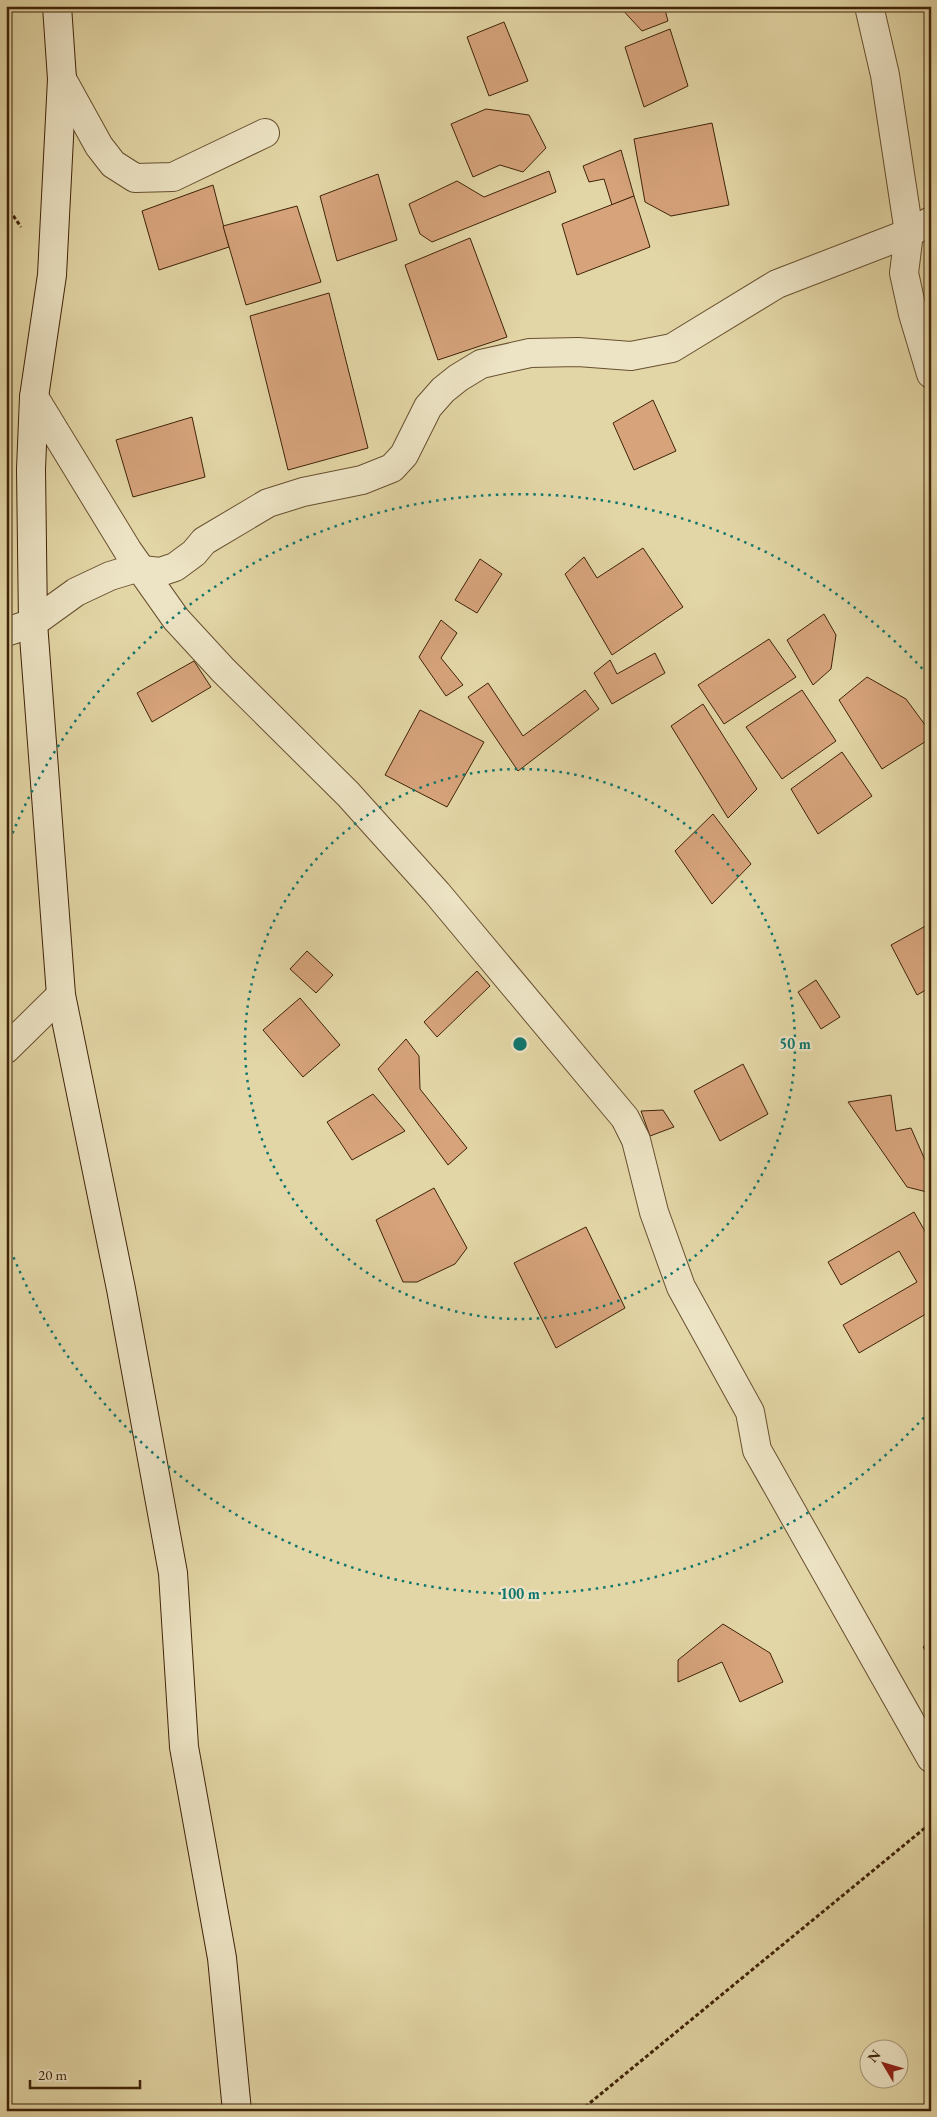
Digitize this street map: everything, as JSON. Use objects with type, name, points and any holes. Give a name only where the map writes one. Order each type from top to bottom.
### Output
[{"type":"street","points":[[57,6],[62,79],[52,275],[34,397],[31,470],[33,623],[61,995],[121,1289],[173,1573],[184,1747],[222,1958],[238,2111]]},
{"type":"street","points":[[869,6],[920,227],[904,273],[913,314],[931,374]]},
{"type":"street","points":[[62,79],[99,146],[113,164],[135,178],[173,177],[265,133]]},
{"type":"street","points":[[6,632],[33,623],[76,592],[125,570],[160,572],[175,567],[194,553],[204,541],[268,503],[302,492],[362,480],[392,468],[400,461],[409,447],[428,407],[443,390],[481,364],[530,353],[578,352],[631,356],[672,348],[777,284],[920,227]]},
{"type":"street","points":[[34,397],[89,489],[176,619],[223,670],[348,794],[430,886],[625,1118],[636,1140],[654,1212],[681,1287],[750,1412],[757,1450],[931,1758]]},
{"type":"street","points":[[6,1049],[61,995]]},
{"type":"path","points":[[580,2111],[931,1822]]},
{"type":"building","points":[[619,6],[664,6],[668,21],[642,31]]},
{"type":"building","points":[[504,22],[528,81],[489,96],[467,37]]},
{"type":"building","points":[[670,29],[688,86],[644,107],[625,47]]},
{"type":"building","points":[[486,109],[529,115],[546,148],[523,172],[500,165],[473,177],[451,124]]},
{"type":"building","points":[[712,123],[729,205],[671,216],[645,202],[634,139]]},
{"type":"building","points":[[621,150],[634,196],[612,205],[604,179],[589,182],[583,166]]},
{"type":"building","points":[[549,171],[556,192],[432,242],[420,234],[409,204],[457,181],[484,197]]},
{"type":"building","points":[[378,174],[397,240],[337,261],[320,196]]},
{"type":"building","points":[[213,185],[229,247],[159,270],[142,211]]},
{"type":"building","points":[[634,196],[650,247],[577,275],[562,224]]},
{"type":"building","points":[[297,206],[321,282],[246,305],[223,226]]},
{"type":"building","points":[[470,238],[507,337],[438,360],[405,265]]},
{"type":"building","points":[[329,293],[368,448],[288,470],[250,316]]},
{"type":"building","points":[[653,400],[676,451],[634,470],[613,423]]},
{"type":"building","points":[[192,417],[205,477],[133,497],[116,440]]},
{"type":"building","points":[[643,548],[683,607],[612,655],[565,574],[584,557],[597,578]]},
{"type":"building","points":[[480,559],[502,574],[477,613],[455,600]]},
{"type":"building","points":[[824,614],[836,635],[831,669],[813,685],[787,640]]},
{"type":"building","points":[[441,620],[457,633],[441,658],[463,685],[446,696],[419,657]]},
{"type":"building","points":[[769,639],[796,677],[724,724],[698,685]]},
{"type":"building","points":[[655,653],[665,673],[612,704],[594,673],[610,660],[617,674]]},
{"type":"building","points":[[194,661],[211,687],[152,722],[137,693]]},
{"type":"building","points":[[867,677],[906,699],[931,733],[931,738],[882,769],[839,700]]},
{"type":"building","points":[[488,683],[523,736],[585,690],[599,709],[518,771],[468,697]]},
{"type":"building","points":[[802,690],[836,741],[782,779],[746,727]]},
{"type":"building","points":[[703,704],[757,789],[728,818],[671,726]]},
{"type":"building","points":[[420,710],[484,742],[447,807],[385,775]]},
{"type":"building","points":[[842,752],[872,796],[818,834],[791,789]]},
{"type":"building","points":[[713,814],[751,864],[712,904],[675,851]]},
{"type":"building","points":[[931,923],[931,987],[917,995],[891,945]]},
{"type":"building","points":[[307,951],[333,975],[316,993],[290,969]]},
{"type":"building","points":[[477,971],[490,986],[437,1037],[424,1022]]},
{"type":"building","points":[[816,980],[840,1017],[821,1029],[798,992]]},
{"type":"building","points":[[300,998],[340,1045],[303,1077],[263,1030]]},
{"type":"building","points":[[406,1039],[419,1056],[420,1089],[467,1148],[448,1165],[378,1069]]},
{"type":"building","points":[[743,1064],[768,1114],[720,1141],[694,1091]]},
{"type":"building","points":[[373,1094],[405,1131],[352,1160],[327,1122]]},
{"type":"building","points":[[891,1095],[896,1131],[911,1128],[925,1160],[931,1158],[931,1193],[907,1187],[848,1102]]},
{"type":"building","points":[[663,1110],[674,1127],[650,1136],[641,1111]]},
{"type":"building","points":[[434,1188],[467,1248],[455,1264],[417,1282],[403,1282],[376,1220]]},
{"type":"building","points":[[914,1212],[931,1242],[931,1311],[859,1353],[843,1325],[917,1282],[899,1251],[841,1285],[828,1262]]},
{"type":"building","points":[[586,1227],[625,1308],[556,1348],[514,1263]]},
{"type":"building","points":[[723,1624],[770,1653],[783,1682],[740,1702],[722,1662],[678,1682],[678,1660]]},
{"type":"building","points":[[931,1641],[931,1658],[923,1647]]}]
